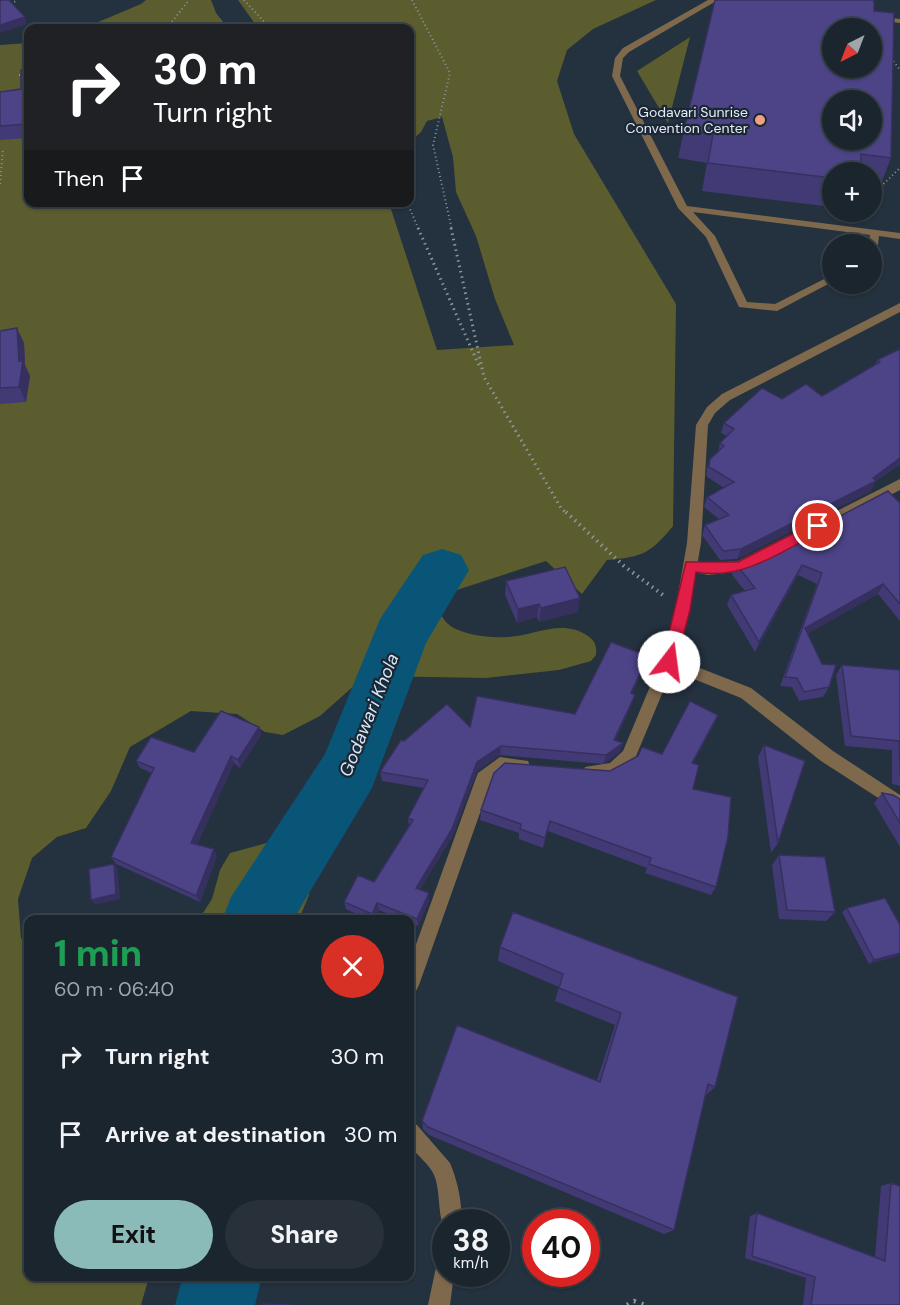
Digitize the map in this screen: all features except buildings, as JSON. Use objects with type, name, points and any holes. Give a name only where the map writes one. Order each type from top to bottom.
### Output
[{"type":"street","points":[[571,770],[606,773],[627,760],[669,662],[683,610],[690,566],[702,425],[711,410],[726,397],[900,307]]},
{"type":"street","points":[[690,566],[708,569],[740,567],[900,484]]},
{"type":"street","points":[[669,662],[746,693],[827,756],[900,804]]},
{"type":"street","points":[[414,974],[484,778],[500,764],[536,767]]},
{"type":"street","points":[[414,1137],[443,1170],[451,1209]]},
{"type":"street","points":[[439,1305],[442,1287]]},
{"type":"lane","points":[[714,0],[626,50],[616,67],[615,76],[683,208],[710,236],[743,305],[777,308],[822,283]]},
{"type":"lane","points":[[867,17],[900,21]]},
{"type":"lane","points":[[683,208],[900,236]]},
{"type":"path","points":[[0,9],[18,0]]},
{"type":"path","points":[[170,24],[189,0]]},
{"type":"path","points":[[244,0],[266,24]]},
{"type":"path","points":[[412,0],[450,73],[433,145],[484,377]]},
{"type":"path","points":[[890,56],[900,70]]},
{"type":"path","points":[[19,75],[24,75]]},
{"type":"path","points":[[0,184],[3,149]]},
{"type":"path","points":[[882,185],[900,168]]},
{"type":"path","points":[[409,207],[484,377],[561,508],[624,566],[683,610]]},
{"type":"path","points":[[627,1305],[634,1301],[645,1305]]},
{"type":"green space","points":[[146,0],[211,0],[216,13],[225,24],[94,24]]},
{"type":"green space","points":[[238,0],[656,0],[593,29],[567,50],[557,81],[574,134],[676,304],[673,526],[658,543],[644,552],[607,560],[582,594],[546,561],[432,598],[446,622],[458,630],[475,635],[507,637],[558,628],[578,631],[588,636],[595,644],[596,655],[591,661],[559,670],[486,678],[375,676],[356,684],[320,716],[283,735],[265,732],[237,714],[191,711],[130,747],[111,791],[86,828],[57,837],[32,858],[18,899],[21,938],[24,942],[24,1281],[148,1281],[141,1305],[0,1305],[0,45],[24,43],[24,207],[390,207],[437,350],[514,345],[495,299],[476,236],[456,192],[453,157],[442,117],[427,121],[414,138],[414,24],[255,24]]},
{"type":"green space","points":[[690,37],[668,123],[637,71]]},
{"type":"green space","points":[[274,841],[293,844],[310,858],[309,895],[301,915],[202,915],[212,899],[220,870],[230,853]]},
{"type":"waterway","name":"Godawari Khola","points":[[258,915],[350,769],[400,636],[442,570]]},
{"type":"waterway","name":"Godawari Khola","points":[[215,1305],[222,1281]]},
{"type":"place","name":"Godavari Sunrise Convention Center","points":[[760,120]]},
{"type":"route","points":[[669,662],[683,610],[690,566],[708,569],[740,567],[818,526]]}]
